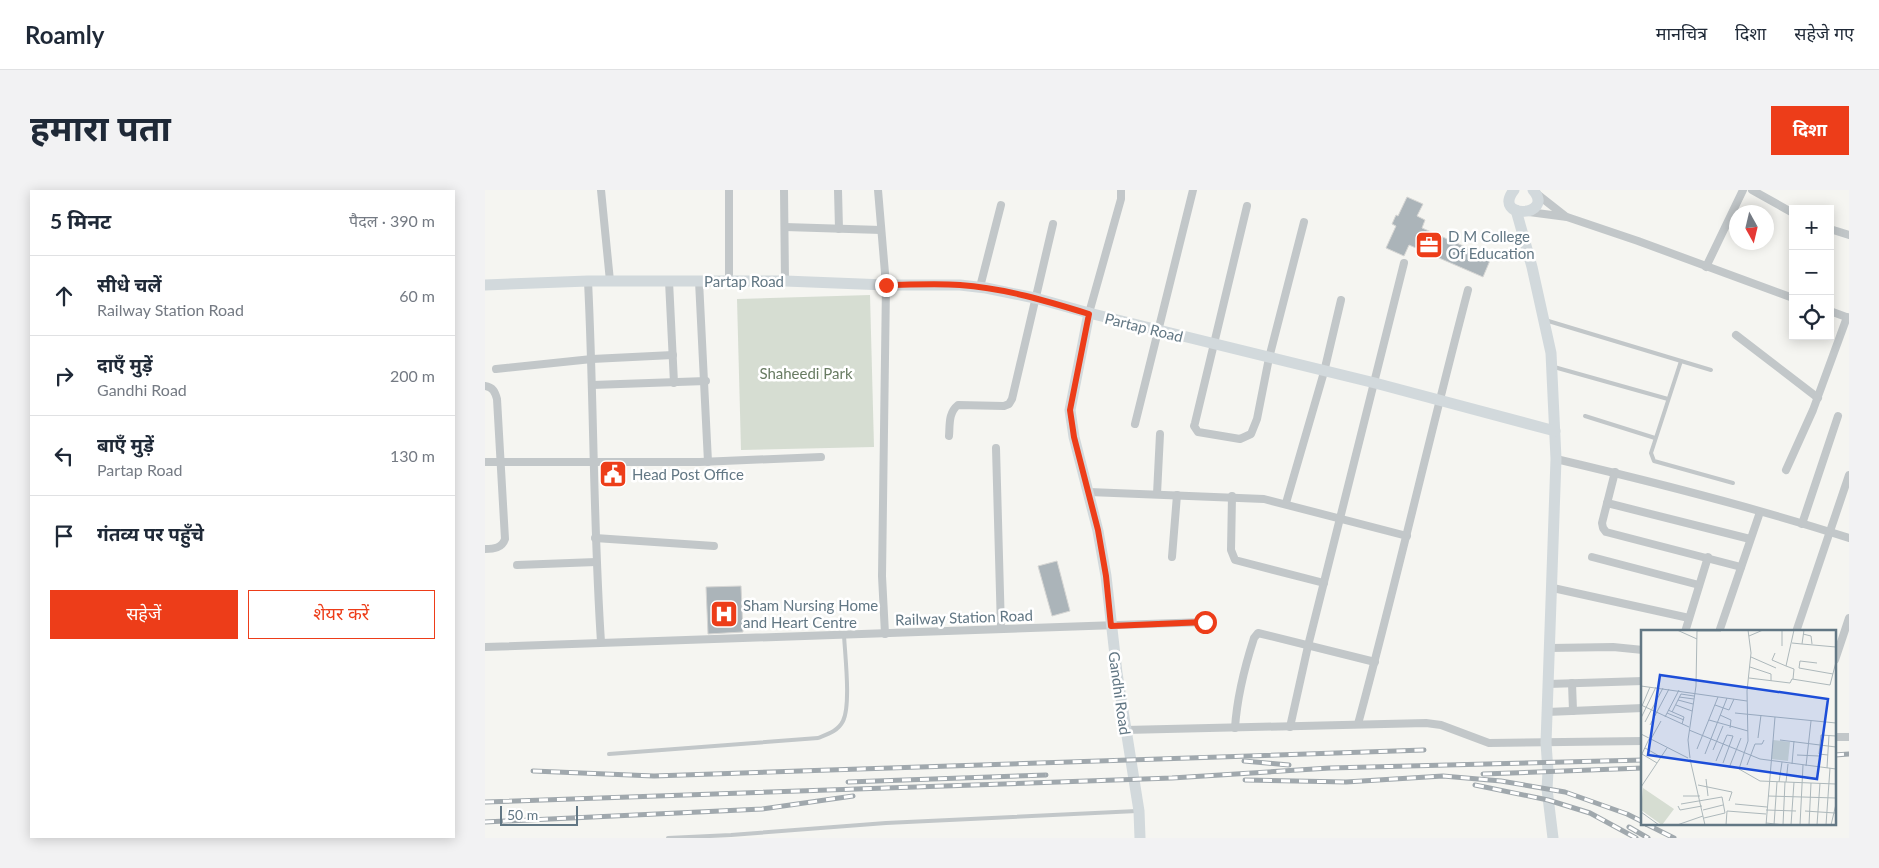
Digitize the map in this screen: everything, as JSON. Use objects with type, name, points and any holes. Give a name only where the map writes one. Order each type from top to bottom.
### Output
[{"type":"street","points":[[601,190],[610,281]]},
{"type":"street","points":[[729,190],[729,281]]},
{"type":"street","points":[[784,190],[785,281]]},
{"type":"street","points":[[838,190],[839,229]]},
{"type":"street","points":[[878,190],[886,285],[882,567],[885,634]]},
{"type":"street","points":[[1089,314],[1121,199],[1121,190]]},
{"type":"street","points":[[1135,424],[1193,190]]},
{"type":"street","points":[[1503,190],[1513,208],[1522,213],[1529,212],[1567,217],[1789,297]]},
{"type":"street","points":[[1514,190],[1510,198],[1532,266],[1551,353],[1552,367],[1556,459],[1553,588],[1546,743],[1547,789],[1553,838]]},
{"type":"street","points":[[1706,267],[1743,190]]},
{"type":"street","points":[[1752,190],[1789,212]]},
{"type":"street","points":[[1529,212],[1535,207],[1537,201],[1535,192]]},
{"type":"street","points":[[1535,192],[1567,217]]},
{"type":"street","points":[[980,287],[1001,205]]},
{"type":"street","points":[[1247,206],[1195,423],[1196,430],[1203,434],[1240,439],[1251,434],[1257,419],[1269,358],[1303,222]]},
{"type":"street","points":[[949,436],[950,416],[957,405],[1004,406],[1009,404],[1012,399],[1053,224]]},
{"type":"street","points":[[785,228],[881,230]]},
{"type":"street","points":[[1834,230],[1849,235]]},
{"type":"street","points":[[1290,727],[1308,646],[1404,263]]},
{"type":"street","points":[[588,281],[593,386],[595,538],[601,642]]},
{"type":"street","name":"Partap Road","points":[[485,285],[588,281],[785,281],[980,287],[1035,298],[1089,314],[1375,383],[1555,431]]},
{"type":"street","points":[[669,281],[674,383]]},
{"type":"street","points":[[699,281],[709,462]]},
{"type":"street","points":[[1358,724],[1468,290]]},
{"type":"street","points":[[1286,504],[1325,372],[1341,300]]},
{"type":"street","points":[[1786,470],[1818,398],[1848,317],[1834,312]]},
{"type":"street","name":"Gandhi Road","points":[[1089,314],[1070,410],[1074,437],[1098,530],[1106,576],[1125,730],[1139,811],[1140,838]]},
{"type":"street","points":[[1736,335],[1818,398]]},
{"type":"street","points":[[496,369],[592,359],[673,355]]},
{"type":"street","points":[[593,386],[706,381]]},
{"type":"street","points":[[485,386],[490,387],[495,392],[497,399],[505,539],[504,544],[499,547],[485,549]]},
{"type":"street","points":[[1802,524],[1838,416]]},
{"type":"street","points":[[1157,494],[1160,434]]},
{"type":"street","points":[[996,448],[1001,629]]},
{"type":"street","points":[[485,462],[709,462],[821,457]]},
{"type":"street","points":[[1556,459],[1615,472],[1849,538]]},
{"type":"street","points":[[1615,472],[1602,523],[1606,532],[1741,567]]},
{"type":"street","points":[[1797,630],[1849,475]]},
{"type":"street","points":[[1089,492],[1232,496],[1264,499],[1407,536]]},
{"type":"street","points":[[1171,558],[1177,495]]},
{"type":"street","points":[[1232,496],[1231,550],[1235,560],[1324,583]]},
{"type":"street","points":[[1607,503],[1750,539]]},
{"type":"street","points":[[1720,630],[1760,512]]},
{"type":"street","points":[[595,538],[714,546]]},
{"type":"street","points":[[1592,557],[1699,585]]},
{"type":"street","points":[[1686,630],[1707,558]]},
{"type":"street","points":[[517,565],[596,562]]},
{"type":"street","points":[[1553,588],[1689,618]]},
{"type":"street","points":[[1837,654],[1849,618]]},
{"type":"street","name":"Railway Station Road","points":[[485,647],[1205,622]]},
{"type":"street","points":[[1235,728],[1237,698],[1256,635],[1261,633],[1375,662]]},
{"type":"street","points":[[1550,648],[1613,647],[1641,650]]},
{"type":"street","points":[[1548,684],[1641,681]]},
{"type":"street","points":[[1572,683],[1573,712]]},
{"type":"street","points":[[1547,712],[1641,708]]},
{"type":"street","points":[[1125,730],[1425,723],[1441,724],[1489,743],[1641,741]]},
{"type":"lane","points":[[1544,320],[1711,370]]},
{"type":"lane","points":[[1681,361],[1651,452],[1654,461],[1733,483]]},
{"type":"lane","points":[[1552,367],[1668,400]]},
{"type":"lane","points":[[1585,416],[1655,438]]},
{"type":"lane","points":[[609,754],[818,738],[833,732],[843,722],[847,709],[844,635]]},
{"type":"lane","points":[[668,838],[886,823],[1139,811]]},
{"type":"green space","name":"Shaheedi Park","points":[[870,295],[874,447],[741,450],[737,299]]},
{"type":"building","points":[[1407,197],[1423,204],[1417,216],[1425,220],[1422,228],[1491,258],[1483,277],[1409,245],[1404,256],[1386,248],[1396,226],[1392,224]]},
{"type":"building","points":[[605,468],[620,468],[621,480],[607,482]]},
{"type":"building","points":[[1057,561],[1070,611],[1052,616],[1038,566]]},
{"type":"building","points":[[741,586],[743,632],[708,634],[706,587]]},
{"type":"railway","points":[[533,771],[654,776],[1424,750]]},
{"type":"railway","points":[[1837,755],[1849,754]]},
{"type":"railway","points":[[485,802],[1172,778],[1330,768],[1641,760]]},
{"type":"railway","points":[[1244,761],[1289,765]]},
{"type":"railway","points":[[1483,774],[1641,768]]},
{"type":"railway","points":[[848,782],[1046,775]]},
{"type":"railway","points":[[1245,780],[1346,782],[1443,776],[1501,781],[1565,792],[1627,814],[1641,821]]},
{"type":"railway","points":[[1475,785],[1548,800],[1590,813],[1636,838]]},
{"type":"railway","points":[[485,822],[762,809],[853,796]]},
{"type":"railway","points":[[1650,826],[1674,838]]},
{"type":"railway","points":[[1629,827],[1648,838]]},
{"type":"place","name":"D M College Of Education","points":[[1429,245]]},
{"type":"place","name":"Head Post Office","points":[[613,474]]},
{"type":"place","name":"Sham Nursing Home and Heart Centre","points":[[724,614]]},
{"type":"route","points":[[886,285],[960,285],[986,288],[1035,298],[1089,314],[1070,410],[1074,437],[1098,530],[1106,576],[1111,626],[1205,622]]}]
